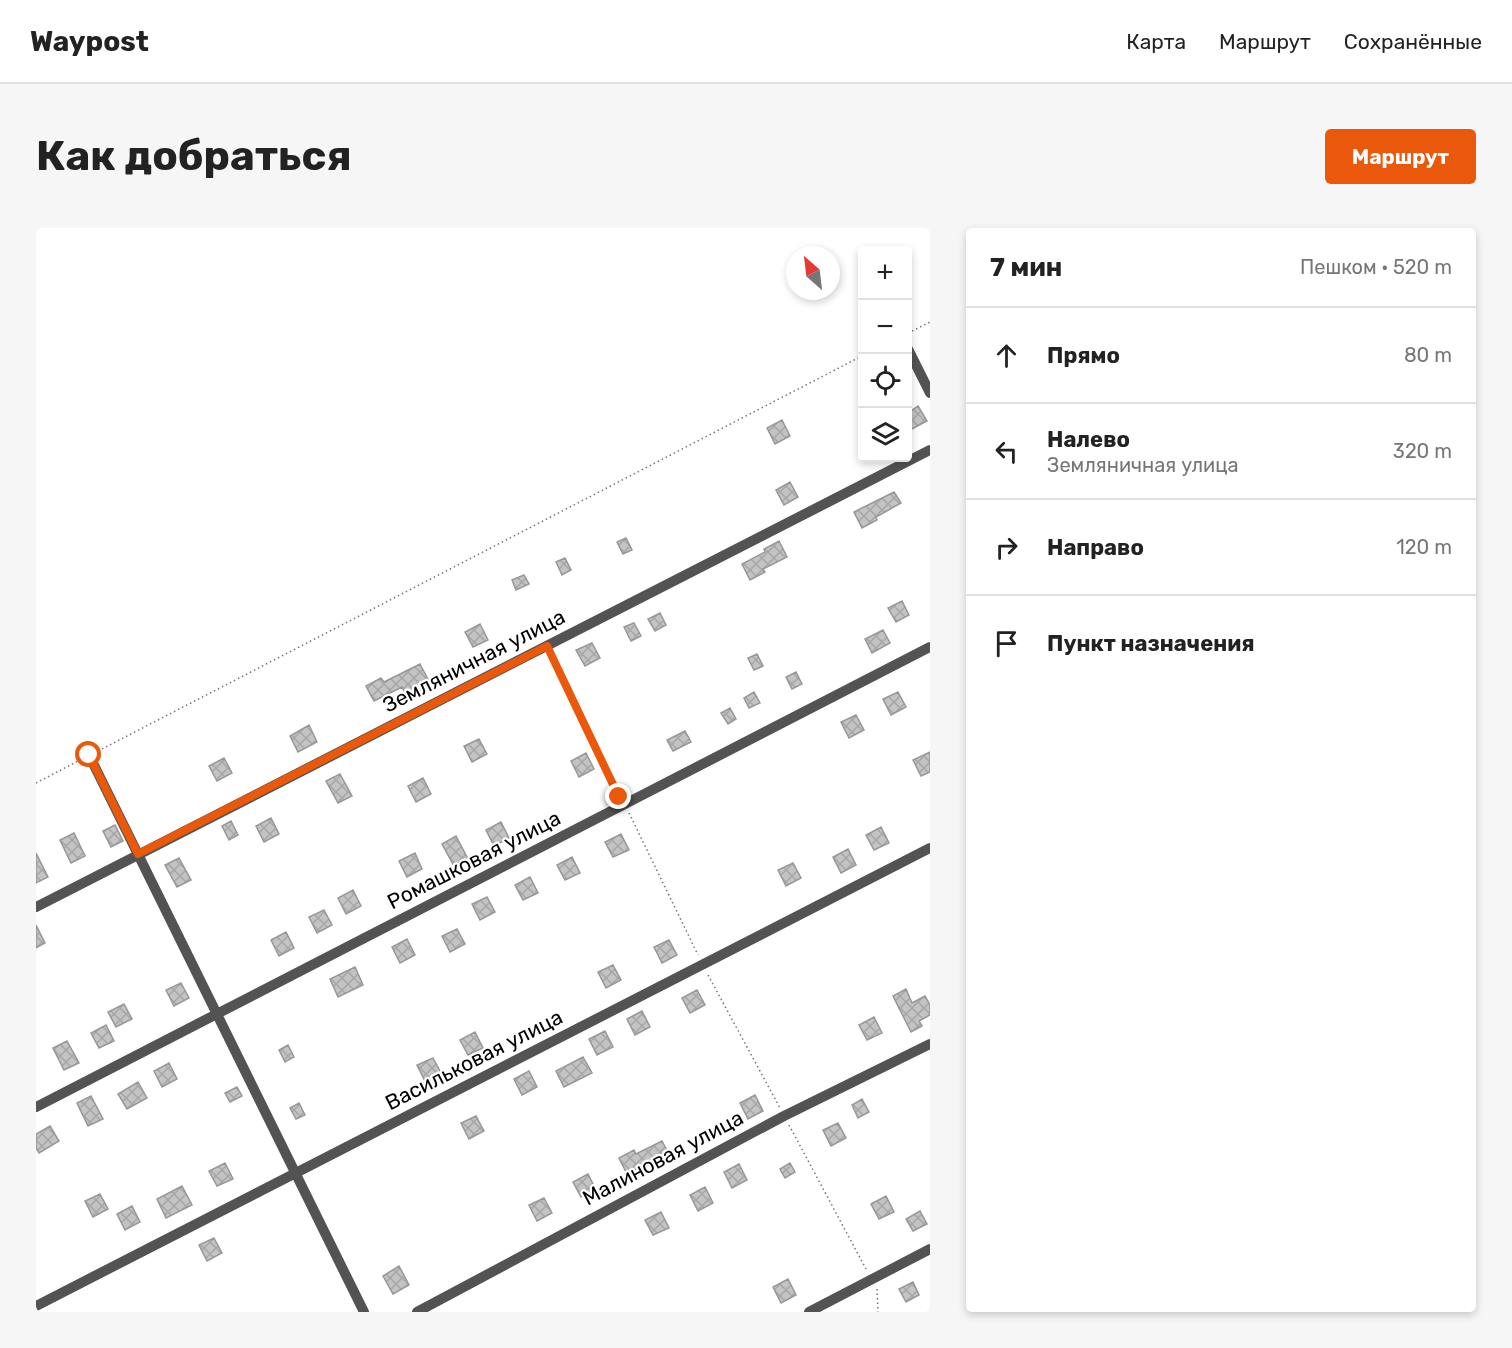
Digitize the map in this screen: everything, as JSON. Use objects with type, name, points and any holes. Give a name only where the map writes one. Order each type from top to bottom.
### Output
[{"type":"street","points":[[910,354],[930,393]]},
{"type":"street","name":"Земляничная улица","points":[[36,907],[930,450]]},
{"type":"street","name":"Ромашковая улица","points":[[36,1107],[930,648]]},
{"type":"street","points":[[89,755],[364,1312]]},
{"type":"street","name":"Васильковая улица","points":[[36,1306],[930,848]]},
{"type":"street","name":"Малиновая улица","points":[[417,1312],[784,1116],[930,1044]]},
{"type":"street","points":[[809,1312],[930,1249]]},
{"type":"path","points":[[912,331],[930,322]]},
{"type":"path","points":[[36,783],[858,358]]},
{"type":"path","points":[[547,646],[702,964],[878,1292],[878,1312]]},
{"type":"building","points":[[918,406],[927,421],[912,429],[912,410]]},
{"type":"building","points":[[782,420],[790,436],[775,444],[767,428]]},
{"type":"building","points":[[790,482],[798,497],[784,505],[776,490]]},
{"type":"building","points":[[894,492],[901,503],[862,528],[854,512]]},
{"type":"building","points":[[626,538],[632,550],[623,554],[617,542]]},
{"type":"building","points":[[779,541],[787,557],[763,569],[765,572],[750,580],[742,564],[765,552],[764,549]]},
{"type":"building","points":[[565,558],[571,570],[562,575],[556,562]]},
{"type":"building","points":[[524,575],[529,584],[516,590],[512,580]]},
{"type":"building","points":[[902,601],[909,615],[896,622],[888,608]]},
{"type":"building","points":[[660,613],[666,625],[655,631],[648,619]]},
{"type":"building","points":[[634,623],[641,636],[631,641],[624,627]]},
{"type":"building","points":[[480,624],[488,640],[473,647],[465,632]]},
{"type":"building","points":[[883,630],[890,643],[872,653],[865,639]]},
{"type":"building","points":[[592,643],[600,658],[585,666],[576,650]]},
{"type":"building","points":[[757,654],[763,666],[754,670],[748,658]]},
{"type":"building","points":[[420,664],[431,685],[407,697],[402,687],[374,701],[366,686],[381,678],[384,682]]},
{"type":"building","points":[[796,672],[802,684],[792,689],[786,677]]},
{"type":"building","points":[[754,692],[760,703],[749,708],[744,698]]},
{"type":"building","points":[[898,692],[906,707],[891,715],[883,699]]},
{"type":"building","points":[[730,708],[736,719],[728,724],[721,713]]},
{"type":"building","points":[[856,715],[864,730],[849,738],[841,722]]},
{"type":"building","points":[[309,725],[317,742],[298,752],[290,736]]},
{"type":"building","points":[[685,731],[691,742],[673,751],[667,740]]},
{"type":"building","points":[[479,739],[487,754],[472,762],[464,746]]},
{"type":"building","points":[[930,752],[930,772],[921,776],[913,760]]},
{"type":"building","points":[[586,753],[594,769],[579,777],[571,761]]},
{"type":"building","points":[[224,758],[232,773],[217,781],[209,766]]},
{"type":"building","points":[[340,774],[352,796],[338,803],[326,781]]},
{"type":"building","points":[[423,778],[431,794],[416,802],[408,786]]},
{"type":"building","points":[[271,818],[279,834],[264,842],[256,826]]},
{"type":"building","points":[[231,821],[238,835],[229,840],[222,826]]},
{"type":"building","points":[[501,822],[509,838],[494,846],[486,830]]},
{"type":"building","points":[[115,825],[123,841],[111,847],[103,831]]},
{"type":"building","points":[[881,827],[889,843],[874,850],[866,835]]},
{"type":"building","points":[[74,833],[85,856],[71,863],[60,840]]},
{"type":"building","points":[[621,834],[629,850],[613,857],[605,842]]},
{"type":"building","points":[[456,836],[468,859],[454,866],[442,844]]},
{"type":"building","points":[[848,849],[856,865],[841,873],[833,857]]},
{"type":"building","points":[[36,853],[48,877],[36,883]]},
{"type":"building","points":[[415,853],[422,869],[407,877],[399,861]]},
{"type":"building","points":[[572,857],[580,873],[565,880],[557,865]]},
{"type":"building","points":[[179,858],[191,880],[177,887],[165,865]]},
{"type":"building","points":[[793,863],[801,878],[786,886],[778,870]]},
{"type":"building","points":[[530,877],[538,893],[523,900],[515,885]]},
{"type":"building","points":[[353,890],[361,906],[346,914],[338,898]]},
{"type":"building","points":[[487,897],[495,912],[480,920],[472,904]]},
{"type":"building","points":[[324,910],[332,925],[317,933],[309,917]]},
{"type":"building","points":[[36,925],[45,943],[36,948]]},
{"type":"building","points":[[457,929],[465,944],[450,952],[442,936]]},
{"type":"building","points":[[286,932],[294,948],[279,956],[271,940]]},
{"type":"building","points":[[407,939],[415,955],[400,963],[392,947]]},
{"type":"building","points":[[669,940],[677,955],[662,963],[654,947]]},
{"type":"building","points":[[613,965],[621,980],[606,988],[598,972]]},
{"type":"building","points":[[355,967],[363,985],[338,997],[330,979]]},
{"type":"building","points":[[181,983],[189,998],[174,1006],[166,990]]},
{"type":"building","points":[[906,989],[912,1003],[925,996],[930,1005],[930,1015],[919,1021],[922,1026],[911,1032],[893,996]]},
{"type":"building","points":[[697,990],[705,1005],[690,1013],[682,998]]},
{"type":"building","points":[[124,1004],[132,1019],[116,1027],[108,1012]]},
{"type":"building","points":[[642,1011],[650,1027],[635,1035],[627,1019]]},
{"type":"building","points":[[874,1017],[882,1033],[867,1040],[859,1025]]},
{"type":"building","points":[[106,1025],[114,1041],[99,1048],[91,1033]]},
{"type":"building","points":[[605,1031],[613,1047],[597,1055],[589,1039]]},
{"type":"building","points":[[475,1032],[483,1048],[468,1055],[460,1040]]},
{"type":"building","points":[[67,1041],[79,1063],[64,1070],[53,1048]]},
{"type":"building","points":[[288,1045],[294,1057],[285,1062],[279,1050]]},
{"type":"building","points":[[583,1057],[592,1073],[564,1087],[556,1071]]},
{"type":"building","points":[[433,1058],[441,1073],[425,1081],[417,1065]]},
{"type":"building","points":[[169,1063],[177,1079],[162,1087],[154,1071]]},
{"type":"building","points":[[529,1071],[537,1087],[522,1095],[514,1079]]},
{"type":"building","points":[[138,1082],[147,1098],[127,1109],[118,1094]]},
{"type":"building","points":[[237,1087],[242,1096],[230,1102],[225,1093]]},
{"type":"building","points":[[755,1095],[763,1111],[748,1119],[740,1103]]},
{"type":"building","points":[[91,1096],[103,1119],[88,1126],[77,1103]]},
{"type":"building","points":[[862,1099],[869,1112],[858,1118],[852,1105]]},
{"type":"building","points":[[299,1103],[305,1115],[296,1119],[290,1108]]},
{"type":"building","points":[[476,1116],[484,1131],[469,1139],[461,1123]]},
{"type":"building","points":[[838,1123],[846,1138],[831,1146],[823,1130]]},
{"type":"building","points":[[50,1126],[59,1141],[39,1153],[36,1148],[36,1134]]},
{"type":"building","points":[[662,1141],[670,1156],[655,1164],[653,1160],[627,1174],[619,1158],[634,1150],[636,1154]]},
{"type":"building","points":[[225,1163],[233,1179],[217,1186],[209,1171]]},
{"type":"building","points":[[790,1163],[795,1172],[785,1178],[780,1169]]},
{"type":"building","points":[[739,1164],[747,1180],[732,1188],[724,1172]]},
{"type":"building","points":[[588,1174],[596,1190],[581,1197],[573,1182]]},
{"type":"building","points":[[182,1186],[192,1205],[166,1218],[157,1199]]},
{"type":"building","points":[[705,1187],[713,1203],[698,1211],[690,1195]]},
{"type":"building","points":[[100,1194],[108,1209],[93,1217],[85,1201]]},
{"type":"building","points":[[886,1196],[894,1212],[879,1219],[871,1204]]},
{"type":"building","points":[[544,1198],[552,1213],[537,1221],[529,1205]]},
{"type":"building","points":[[132,1206],[140,1222],[125,1230],[117,1214]]},
{"type":"building","points":[[920,1211],[927,1224],[913,1231],[906,1219]]},
{"type":"building","points":[[661,1212],[669,1228],[653,1235],[645,1220]]},
{"type":"building","points":[[214,1238],[222,1253],[207,1261],[199,1245]]},
{"type":"building","points":[[399,1266],[409,1285],[393,1294],[383,1276]]},
{"type":"building","points":[[788,1279],[796,1295],[781,1303],[773,1287]]},
{"type":"building","points":[[913,1282],[919,1295],[906,1302],[899,1289]]},
{"type":"route","points":[[89,755],[138,854],[547,646],[619,797]]}]
